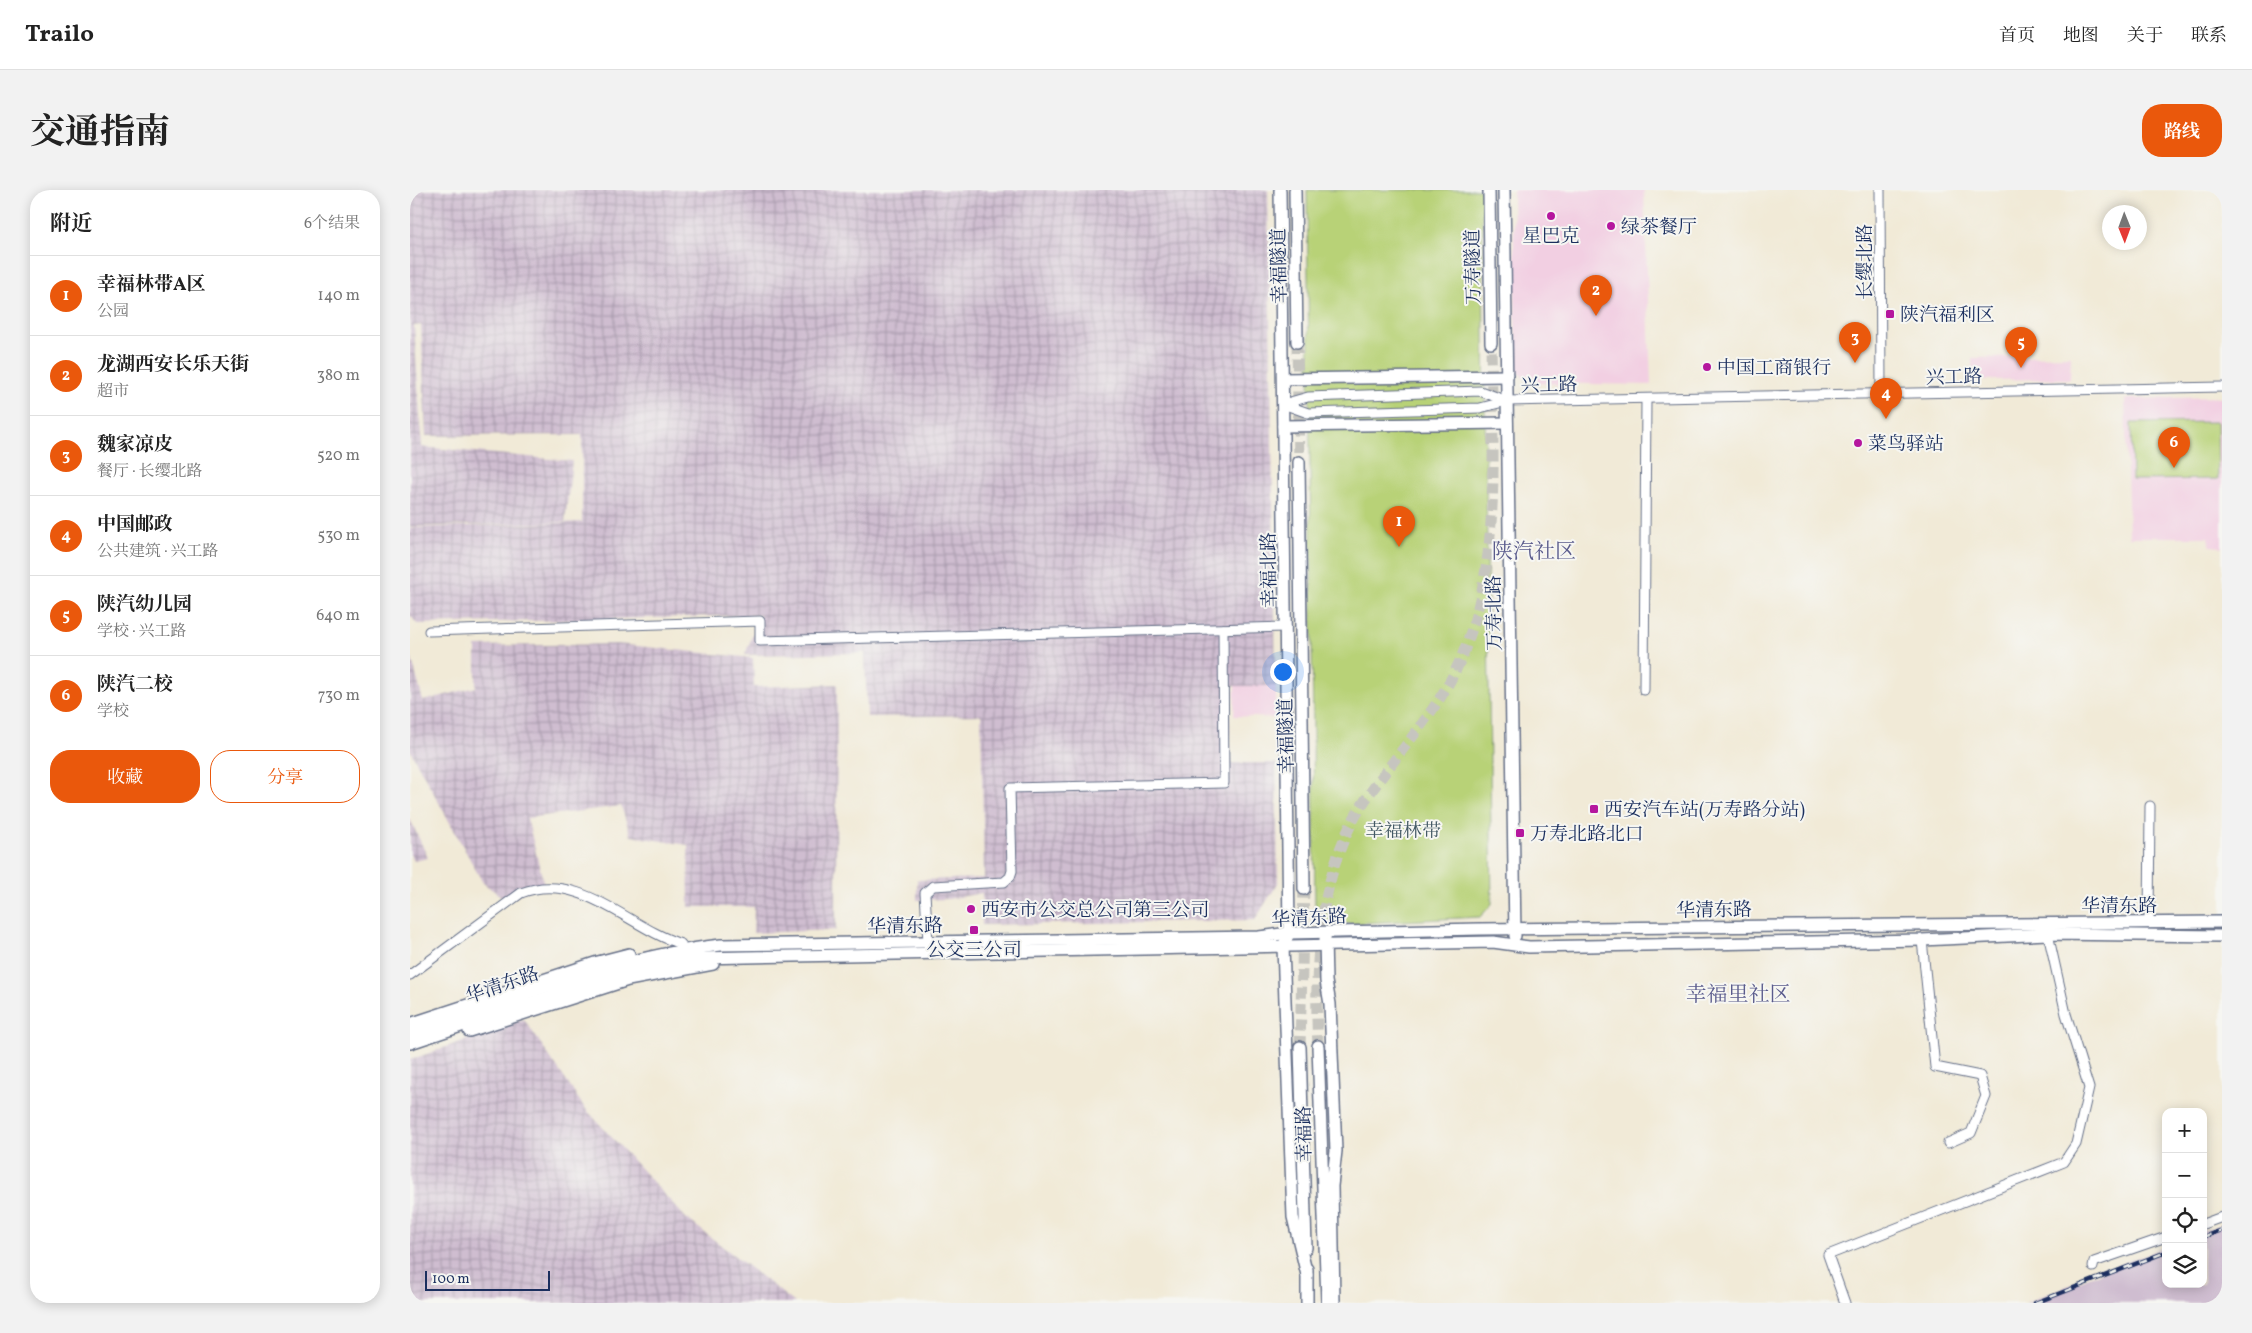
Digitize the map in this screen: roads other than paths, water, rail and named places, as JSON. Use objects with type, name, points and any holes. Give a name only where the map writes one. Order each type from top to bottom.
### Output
[{"type":"main road","name":"幸福北路","points":[[1280,190],[1290,933],[1283,948]]},
{"type":"main road","name":"幸福隧道","points":[[1295,190],[1297,342]]},
{"type":"main road","name":"万寿隧道","points":[[1489,190],[1491,343]]},
{"type":"main road","name":"万寿北路","points":[[1504,190],[1515,945]]},
{"type":"main road","points":[[1283,379],[1507,376]]},
{"type":"main road","points":[[1284,426],[1507,423]]},
{"type":"main road","name":"幸福隧道","points":[[1299,462],[1304,889]]},
{"type":"main road","name":"华清东路","points":[[410,1033],[597,970],[642,958],[721,945],[1260,937],[1290,933],[2046,922],[2222,922]]},
{"type":"main road","points":[[1325,933],[1336,1150],[1332,1186],[1334,1303]]},
{"type":"main road","name":"华清东路","points":[[410,1043],[631,971],[700,958],[1283,948],[1493,942],[1515,945],[1922,940],[2048,934],[2222,936]]},
{"type":"main road","points":[[410,1024],[598,962],[682,944],[730,939],[795,943]]},
{"type":"main road","points":[[1283,948],[1293,1217],[1307,1275],[1308,1303]]},
{"type":"main road","points":[[410,1051],[628,980],[668,971],[768,956]]},
{"type":"main road","name":"幸福路","points":[[1318,1046],[1327,1303]]},
{"type":"main road","name":"幸福路","points":[[1300,1047],[1307,1275]]},
{"type":"street","name":"长缨北路","points":[[1880,190],[1881,394]]},
{"type":"street","name":"兴工路","points":[[1283,404],[1308,413],[1480,408],[1507,401],[2222,387]]},
{"type":"street","name":"兴工路","points":[[1283,404],[1308,397],[1471,391],[1480,391],[1507,401]]},
{"type":"street","points":[[1644,690],[1646,399]]},
{"type":"street","points":[[429,632],[760,621],[760,641],[1286,627]]},
{"type":"street","points":[[928,942],[925,893],[928,889],[933,886],[1004,882],[1010,877],[1012,871],[1010,788],[1224,783],[1223,629]]},
{"type":"street","points":[[2149,923],[2150,806]]},
{"type":"street","points":[[410,975],[521,893],[536,888],[568,889],[585,894],[651,933],[682,944]]},
{"type":"street","points":[[1845,1303],[1828,1255],[2064,1162],[2076,1144],[2089,1088],[2066,1014],[2048,934]]},
{"type":"street","points":[[1922,940],[1935,1067],[1980,1076],[1986,1096],[1972,1132],[1948,1143]]},
{"type":"street","points":[[2207,1223],[2222,1217]]},
{"type":"street","points":[[2093,1267],[2094,1262],[2162,1238]]},
{"type":"tunnel","points":[[1297,342],[1299,462]]},
{"type":"tunnel","points":[[1318,1046],[1318,955],[1327,894],[1345,837],[1359,810],[1385,772],[1441,697],[1462,656],[1475,618],[1484,580],[1492,501],[1491,343]]},
{"type":"tunnel","points":[[1300,1047],[1304,889]]},
{"type":"railway","points":[[2207,1236],[2222,1230]]},
{"type":"railway","points":[[2035,1303],[2162,1254]]},
{"type":"place","name":"星巴克","points":[[1551,216]]},
{"type":"place","name":"绿茶餐厅","points":[[1611,226]]},
{"type":"place","name":"陕汽福利区","points":[[1890,314]]},
{"type":"place","name":"龙湖西安长乐天街","points":[[1596,316]]},
{"type":"place","name":"魏家凉皮","points":[[1855,363]]},
{"type":"place","name":"中国工商银行","points":[[1707,367]]},
{"type":"place","name":"陕汽幼儿园","points":[[2021,368]]},
{"type":"place","name":"中国邮政","points":[[1886,419]]},
{"type":"place","name":"菜鸟驿站","points":[[1858,443]]},
{"type":"place","name":"陕汽二校","points":[[2174,468]]},
{"type":"place","name":"幸福林带A区","points":[[1399,547]]},
{"type":"place","name":"西安汽车站(万寿路分站)","points":[[1594,809]]},
{"type":"place","name":"万寿北路北口","points":[[1520,833]]},
{"type":"place","name":"西安市公交总公司第三公司","points":[[971,909]]},
{"type":"place","name":"公交三公司","points":[[974,930]]},
{"type":"district","name":"陕汽社区","points":[[1534,551]]},
{"type":"district","name":"幸福里社区","points":[[1738,994]]},
{"type":"park label","name":"幸福林带","points":[[1403,830]]}]
